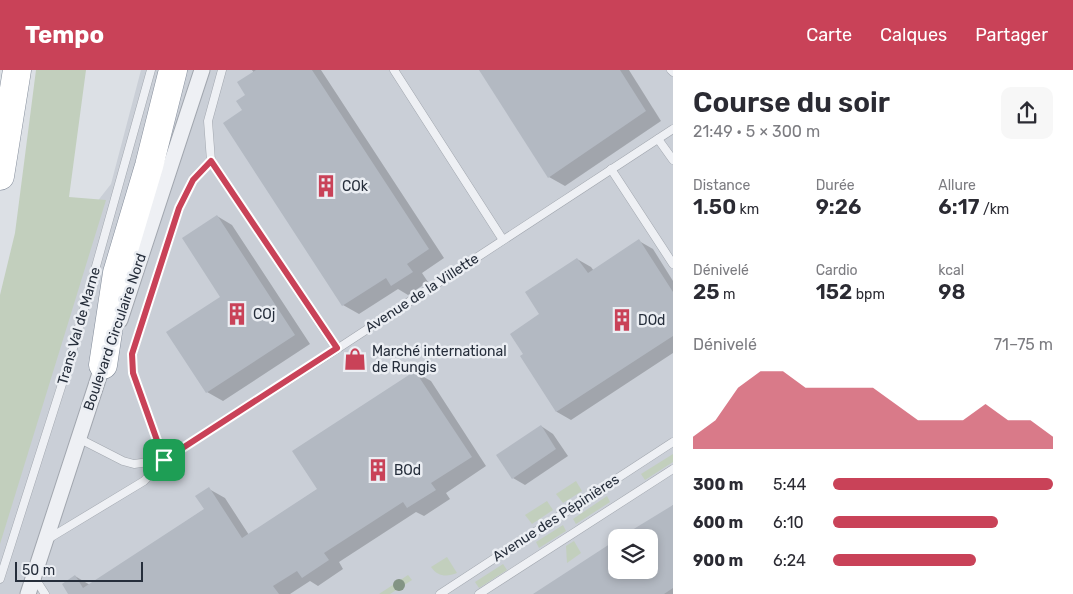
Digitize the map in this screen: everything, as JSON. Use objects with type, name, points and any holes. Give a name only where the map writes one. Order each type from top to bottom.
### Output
[{"type":"highway","points":[[0,176],[17,70]]},
{"type":"highway","points":[[103,365],[117,273],[149,166],[173,70]]},
{"type":"street","name":"Boulevard Circulaire Nord","points":[[28,594],[78,438],[128,298],[202,70]]},
{"type":"lane","name":"Trans Val de Marne","points":[[0,579],[70,359],[151,70]]},
{"type":"lane","points":[[222,70],[208,121],[211,161],[337,348]]},
{"type":"lane","points":[[394,70],[503,240]]},
{"type":"lane","name":"Avenue de la Villette","points":[[46,540],[144,481],[164,460],[673,129]]},
{"type":"lane","points":[[658,139],[673,160]]},
{"type":"lane","points":[[78,438],[123,461],[134,464],[164,460],[133,373],[132,354],[179,208],[193,180],[211,161]]},
{"type":"lane","points":[[611,169],[673,264]]},
{"type":"lane","name":"Avenue des Pépinières","points":[[440,594],[673,442]]},
{"type":"lane","name":"Avenue des Pépinières","points":[[478,594],[673,469]]},
{"type":"lane","points":[[33,576],[45,594]]},
{"type":"shaded area","name":"Marché international de Rungis","points":[[141,70],[673,70],[673,594],[0,594],[0,479],[82,221],[111,184]]},
{"type":"green space","points":[[36,70],[86,70],[69,197],[106,200],[0,544],[0,295],[15,233]]},
{"type":"green space","points":[[673,454],[673,462],[645,480],[641,474]]},
{"type":"green space","points":[[576,481],[582,491],[563,503],[556,494]]},
{"type":"green space","points":[[607,496],[610,502],[576,524],[573,519]]},
{"type":"green space","points":[[547,501],[553,510],[532,524],[525,515]]},
{"type":"green space","points":[[563,525],[566,531],[539,548],[536,542]]},
{"type":"green space","points":[[574,541],[581,553],[567,563],[566,546]]},
{"type":"green space","points":[[447,557],[457,573],[443,575],[437,573],[431,567]]},
{"type":"green space","points":[[503,564],[507,570],[479,588],[475,582]]},
{"type":"green space","points":[[408,575],[412,580],[390,594],[379,594]]},
{"type":"building","name":"COk","points":[[256,70],[312,70],[429,249],[407,264],[413,272],[391,286],[386,278],[342,306],[223,123],[242,110],[236,101],[245,95],[237,82]]},
{"type":"building","points":[[479,70],[620,70],[646,111],[548,178]]},
{"type":"building","name":"COj","points":[[217,215],[295,335],[206,393],[166,332],[220,297],[182,238]]},
{"type":"building","name":"DOd","points":[[639,239],[673,292],[673,336],[556,412],[520,356],[523,354],[510,334],[539,314],[525,292],[577,258],[588,273]]},
{"type":"building","name":"BOd","points":[[415,371],[472,457],[431,483],[436,490],[407,508],[403,502],[324,553],[329,560],[302,578],[297,571],[273,586],[279,594],[68,594],[62,584],[75,575],[83,588],[204,509],[195,496],[209,487],[242,538],[317,489],[292,451]]},
{"type":"building","points":[[541,425],[556,449],[512,479],[496,455]]},
{"type":"building","points":[[673,505],[673,588],[664,594],[533,594],[608,545],[608,579],[658,579],[658,529],[634,529]]},
{"type":"place","name":"COk","points":[[326,186]]},
{"type":"place","name":"COj","points":[[237,314]]},
{"type":"place","name":"DOd","points":[[622,320]]},
{"type":"place","name":"Marché international de Rungis","points":[[355,359]]},
{"type":"place","name":"BOd","points":[[378,470]]},
{"type":"route","points":[[211,161],[337,348],[164,460],[133,373],[132,354],[179,208],[193,180],[211,161]]}]
